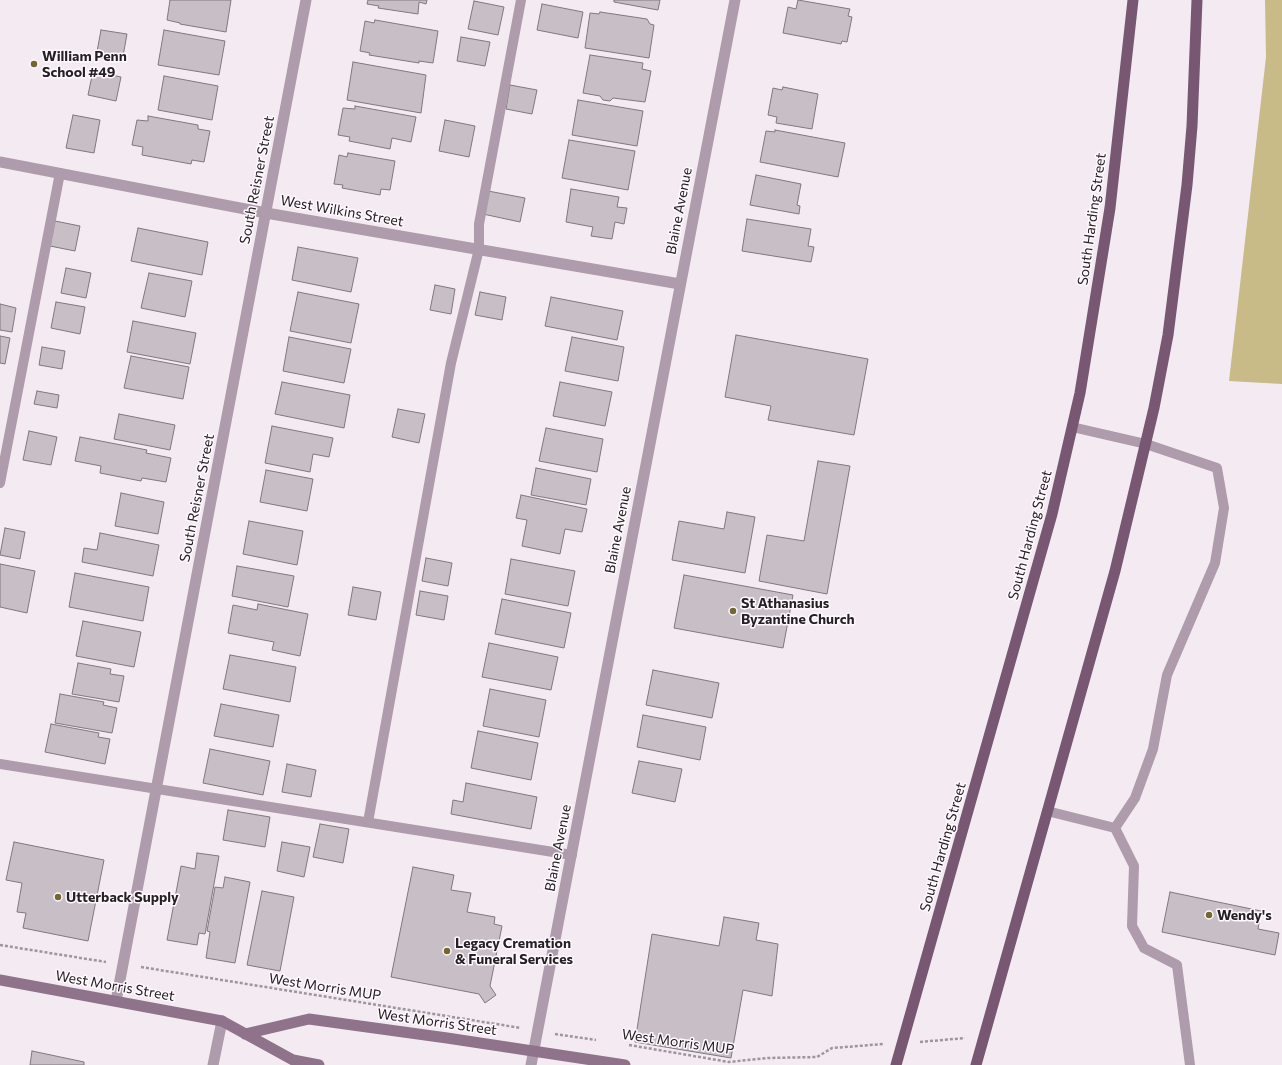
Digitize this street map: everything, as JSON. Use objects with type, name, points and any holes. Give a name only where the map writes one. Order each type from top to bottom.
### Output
[{"type":"main road","name":"South Harding Street","points":[[896,1065],[1030,595],[1052,514],[1080,393],[1109,215],[1133,0]]},
{"type":"main road","points":[[976,1065],[1115,571],[1146,444],[1168,334],[1188,185],[1197,0]]},
{"type":"main road","name":"West Morris Street","points":[[0,980],[222,1021],[293,1060],[319,1065]]},
{"type":"main road","name":"West Morris Street","points":[[245,1034],[309,1019],[534,1051],[592,1063],[625,1065]]},
{"type":"street","name":"South Reisner Street","points":[[116,1001],[306,0]]},
{"type":"street","name":"Blaine Avenue","points":[[531,1065],[735,0]]},
{"type":"street","name":"West Wilkins Street","points":[[0,162],[266,213],[680,284]]},
{"type":"street","points":[[213,1065],[222,1021]]},
{"type":"lane","points":[[368,822],[451,362],[478,249],[479,224],[521,0]]},
{"type":"lane","points":[[0,483],[60,173]]},
{"type":"lane","points":[[1072,427],[1146,444],[1217,468],[1224,508],[1215,563],[1167,675],[1153,749],[1136,798],[1115,828]]},
{"type":"lane","points":[[0,764],[572,855]]},
{"type":"lane","points":[[1047,811],[1115,828],[1134,866],[1132,926],[1144,948],[1177,965],[1190,1065]]},
{"type":"path","points":[[0,945],[97,960]]},
{"type":"path","name":"West Morris MUP","points":[[144,968],[502,1025]]},
{"type":"path","points":[[567,1035],[599,1041]]},
{"type":"path","name":"West Morris MUP","points":[[622,1044],[729,1062],[768,1058],[817,1057],[832,1048]]},
{"type":"shaded area","points":[[1265,0],[1282,0],[1282,384],[1229,381],[1266,57]]},
{"type":"building","points":[[170,0],[231,0],[226,32],[180,24],[167,20]]},
{"type":"building","points":[[368,0],[427,0],[426,4],[419,2],[418,14],[378,8],[379,6],[367,4]]},
{"type":"building","points":[[614,0],[660,0],[658,10],[614,2]]},
{"type":"building","points":[[798,0],[850,9],[848,16],[852,17],[847,42],[842,41],[841,44],[783,33],[788,7],[796,9]]},
{"type":"building","points":[[474,1],[504,7],[498,35],[468,29]]},
{"type":"building","points":[[542,4],[583,12],[578,38],[537,30]]},
{"type":"building","points":[[600,12],[647,19],[650,24],[654,25],[649,58],[585,48],[590,13],[599,14]]},
{"type":"building","points":[[375,20],[438,31],[433,63],[419,61],[419,63],[369,55],[370,53],[360,51],[365,21],[374,23]]},
{"type":"building","points":[[101,30],[127,34],[122,62],[96,57]]},
{"type":"building","points":[[164,30],[225,41],[219,75],[158,65]]},
{"type":"building","points":[[461,37],[490,42],[485,66],[457,61]]},
{"type":"building","points":[[590,55],[643,63],[642,69],[651,71],[645,102],[613,98],[610,101],[603,100],[600,96],[583,93]]},
{"type":"building","points":[[353,62],[426,75],[421,113],[347,100]]},
{"type":"building","points":[[93,71],[121,77],[116,101],[88,95]]},
{"type":"building","points":[[164,76],[218,86],[212,120],[158,110]]},
{"type":"building","points":[[510,85],[537,90],[532,114],[506,109]]},
{"type":"building","points":[[783,87],[818,94],[812,129],[776,123],[777,117],[768,115],[773,88],[782,90]]},
{"type":"building","points":[[578,100],[643,111],[637,146],[572,135]]},
{"type":"building","points":[[355,106],[416,117],[411,142],[392,138],[390,149],[349,141],[350,137],[338,135],[343,108],[355,109]]},
{"type":"building","points":[[73,115],[100,120],[94,153],[66,148]]},
{"type":"building","points":[[148,116],[198,125],[198,129],[210,131],[204,162],[192,160],[191,164],[142,155],[143,147],[132,145],[137,120],[148,121]]},
{"type":"building","points":[[445,120],[475,126],[469,157],[439,151]]},
{"type":"building","points":[[775,130],[845,143],[838,177],[760,162],[766,131],[775,132]]},
{"type":"building","points":[[569,140],[635,151],[628,190],[562,178]]},
{"type":"building","points":[[348,153],[395,161],[390,190],[381,189],[380,195],[342,188],[343,185],[334,184],[339,155],[347,157]]},
{"type":"building","points":[[756,175],[801,184],[797,205],[800,206],[799,214],[750,205]]},
{"type":"building","points":[[571,189],[619,197],[617,207],[627,208],[624,224],[615,222],[612,239],[591,236],[593,227],[566,222]]},
{"type":"building","points":[[488,191],[525,198],[520,222],[483,214]]},
{"type":"building","points":[[747,219],[811,229],[808,246],[814,247],[811,262],[742,251]]},
{"type":"building","points":[[55,221],[80,226],[75,251],[50,246]]},
{"type":"building","points":[[138,228],[208,242],[202,275],[131,261]]},
{"type":"building","points":[[298,247],[358,258],[351,292],[292,280]]},
{"type":"building","points":[[66,268],[91,273],[86,298],[61,293]]},
{"type":"building","points":[[149,273],[192,281],[185,317],[141,308]]},
{"type":"building","points":[[435,285],[455,289],[451,314],[430,310]]},
{"type":"building","points":[[298,292],[359,304],[351,343],[290,331]]},
{"type":"building","points":[[480,292],[506,297],[502,320],[475,315]]},
{"type":"building","points":[[551,297],[623,311],[617,340],[545,326]]},
{"type":"building","points":[[56,302],[85,307],[80,334],[51,328]]},
{"type":"building","points":[[0,304],[16,308],[12,332],[0,330]]},
{"type":"building","points":[[133,321],[196,333],[190,364],[127,352]]},
{"type":"building","points":[[736,335],[868,359],[854,435],[768,420],[771,406],[725,397]]},
{"type":"building","points":[[0,336],[10,338],[5,364],[0,363]]},
{"type":"building","points":[[289,337],[351,349],[344,383],[283,371]]},
{"type":"building","points":[[572,337],[624,347],[618,381],[565,371]]},
{"type":"building","points":[[42,347],[65,351],[62,369],[39,365]]},
{"type":"building","points":[[131,356],[189,367],[183,399],[124,388]]},
{"type":"building","points":[[282,382],[350,395],[344,428],[275,414]]},
{"type":"building","points":[[560,382],[612,392],[605,426],[553,416]]},
{"type":"building","points":[[37,391],[59,395],[57,408],[34,404]]},
{"type":"building","points":[[398,409],[425,414],[419,443],[392,437]]},
{"type":"building","points":[[119,414],[175,425],[170,450],[114,439]]},
{"type":"building","points":[[272,426],[333,438],[329,457],[313,454],[310,472],[265,463]]},
{"type":"building","points":[[546,428],[603,439],[597,472],[539,461]]},
{"type":"building","points":[[29,431],[57,437],[51,465],[23,460]]},
{"type":"building","points":[[80,437],[147,450],[146,453],[171,458],[166,482],[142,478],[141,481],[100,473],[101,466],[75,461]]},
{"type":"building","points":[[818,461],[850,466],[827,594],[759,581],[767,535],[804,541]]},
{"type":"building","points":[[536,468],[591,479],[586,505],[531,495]]},
{"type":"building","points":[[266,470],[313,479],[307,511],[260,502]]},
{"type":"building","points":[[121,493],[164,502],[158,534],[115,526]]},
{"type":"building","points":[[521,495],[587,509],[582,532],[565,529],[560,554],[522,546],[527,520],[516,518]]},
{"type":"building","points":[[727,512],[755,517],[745,573],[672,560],[679,521],[724,529]]},
{"type":"building","points":[[249,521],[303,531],[297,565],[243,554]]},
{"type":"building","points":[[5,528],[25,532],[20,559],[0,555]]},
{"type":"building","points":[[100,533],[159,545],[153,576],[82,562],[84,548],[97,550]]},
{"type":"building","points":[[426,558],[452,563],[448,586],[422,581]]},
{"type":"building","points":[[511,559],[575,571],[568,606],[505,594]]},
{"type":"building","points":[[0,564],[35,571],[27,613],[0,607]]},
{"type":"building","points":[[237,566],[294,576],[288,607],[232,596]]},
{"type":"building","points":[[75,573],[149,587],[143,621],[69,607]]},
{"type":"building","name":"St Athanasius Byzantine Church","points":[[684,575],[793,595],[783,648],[674,628]]},
{"type":"building","points":[[353,587],[381,592],[376,620],[348,615]]},
{"type":"building","points":[[420,591],[448,596],[444,620],[416,615]]},
{"type":"building","points":[[502,599],[571,613],[564,648],[495,634]]},
{"type":"building","points":[[258,604],[308,614],[300,656],[272,650],[274,642],[228,633],[233,605],[257,610]]},
{"type":"building","points":[[83,621],[141,632],[134,667],[76,656]]},
{"type":"building","points":[[489,643],[558,657],[551,690],[482,677]]},
{"type":"building","points":[[230,655],[296,667],[290,702],[223,689]]},
{"type":"building","points":[[78,663],[111,669],[110,674],[124,676],[119,702],[72,694]]},
{"type":"building","points":[[653,670],[719,683],[712,718],[646,705]]},
{"type":"building","points":[[490,689],[546,700],[539,737],[483,726]]},
{"type":"building","points":[[60,694],[104,702],[103,705],[117,708],[112,733],[55,723]]},
{"type":"building","points":[[221,704],[279,715],[273,747],[214,736]]},
{"type":"building","points":[[643,715],[706,727],[700,760],[637,747]]},
{"type":"building","points":[[51,724],[99,733],[98,737],[110,739],[105,764],[45,752]]},
{"type":"building","points":[[478,731],[538,743],[531,780],[471,768]]},
{"type":"building","points":[[210,749],[270,761],[263,795],[203,783]]},
{"type":"building","points":[[639,761],[682,769],[675,802],[632,793]]},
{"type":"building","points":[[287,764],[316,770],[311,797],[282,792]]},
{"type":"building","points":[[466,783],[537,797],[531,829],[451,814],[453,800],[463,802]]},
{"type":"building","points":[[228,810],[270,817],[265,847],[223,840]]},
{"type":"building","points":[[320,824],[349,829],[343,863],[313,857]]},
{"type":"building","name":"Utterback Supply","points":[[14,842],[104,860],[88,941],[23,928],[26,913],[17,912],[22,883],[6,880]]},
{"type":"building","points":[[282,842],[310,847],[304,877],[277,871]]},
{"type":"building","points":[[197,853],[219,856],[205,934],[199,933],[197,945],[167,940],[181,866],[195,869]]},
{"type":"building","name":"Legacy Cremation & Funeral Services","points":[[413,867],[454,875],[451,890],[471,893],[467,912],[495,917],[494,924],[502,926],[490,986],[496,995],[485,1003],[479,994],[391,977]]},
{"type":"building","points":[[225,877],[250,882],[235,963],[206,958],[210,932],[207,931],[215,887],[223,888]]},
{"type":"building","points":[[262,891],[294,897],[280,971],[247,965]]},
{"type":"building","points":[[1170,892],[1261,911],[1258,929],[1279,933],[1275,955],[1162,932]]},
{"type":"building","points":[[724,917],[759,923],[756,940],[778,944],[772,996],[743,990],[731,1058],[635,1042],[652,934],[719,946]]},
{"type":"building","points":[[32,1051],[84,1062],[84,1065],[30,1065]]},
{"type":"place","name":"William Penn School #49","points":[[34,64]]},
{"type":"place","name":"St Athanasius Byzantine Church","points":[[733,611]]},
{"type":"place","name":"Utterback Supply","points":[[58,897]]},
{"type":"place","name":"Wendy's","points":[[1209,915]]},
{"type":"place","name":"Legacy Cremation & Funeral Services","points":[[447,951]]}]
